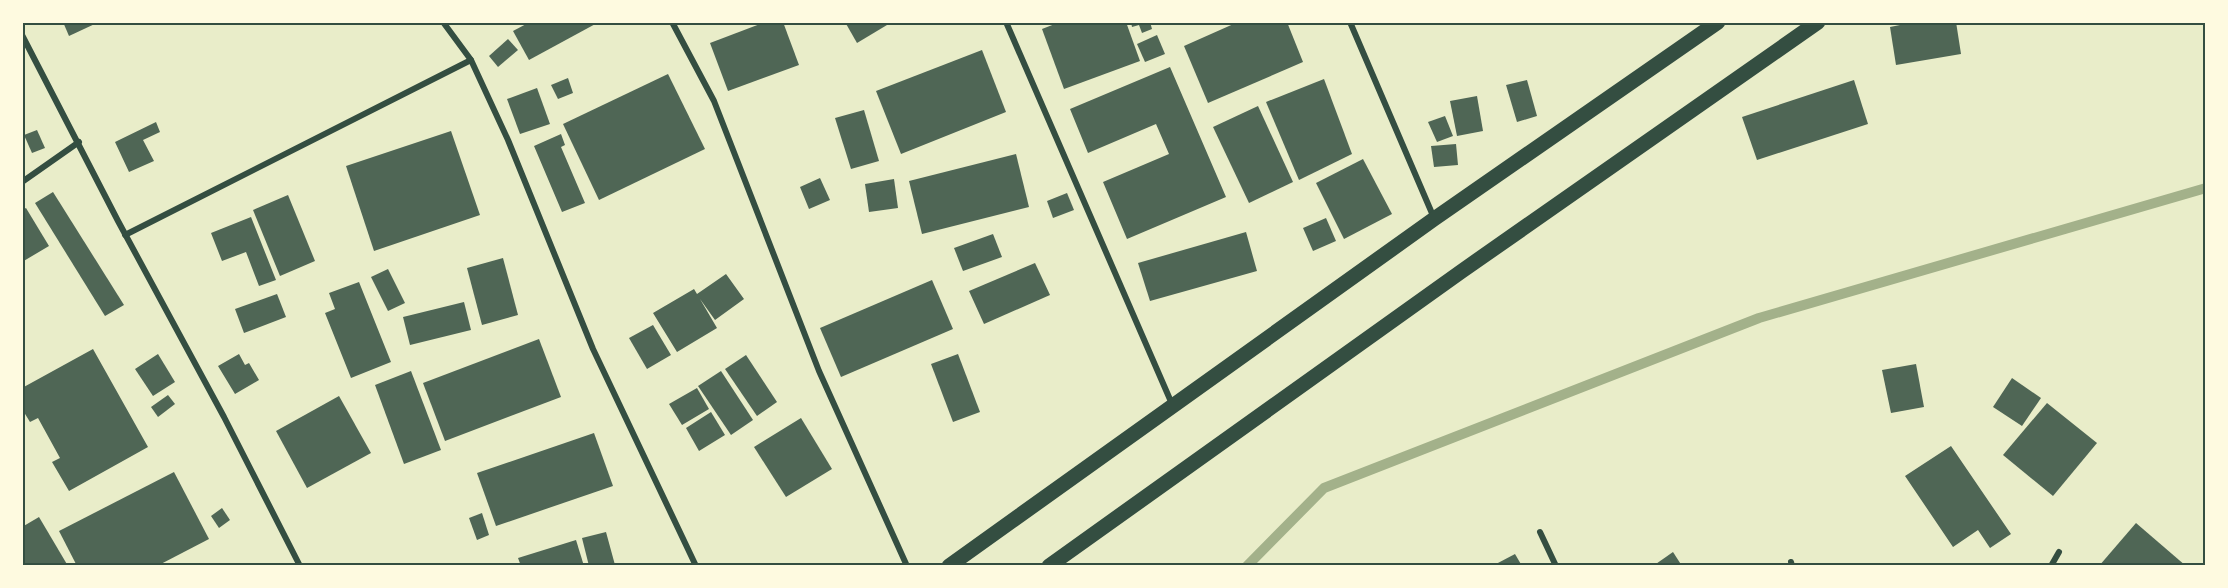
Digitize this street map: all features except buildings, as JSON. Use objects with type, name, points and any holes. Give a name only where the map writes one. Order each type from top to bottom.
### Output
[{"type":"main road","points":[[949,566],[1172,404],[1718,22]]},
{"type":"main road","points":[[1048,566],[1818,22]]},
{"type":"street","points":[[443,22],[471,60],[508,140],[593,349],[696,566]]},
{"type":"street","points":[[672,22],[714,101],[819,371],[907,566]]},
{"type":"street","points":[[1006,22],[1172,404]]},
{"type":"street","points":[[1350,22],[1434,219]]},
{"type":"street","points":[[22,35],[300,566]]},
{"type":"street","points":[[125,234],[471,60]]},
{"type":"street","points":[[22,182],[79,142]]},
{"type":"street","points":[[1540,532],[1556,566]]},
{"type":"street","points":[[2051,566],[2059,552]]},
{"type":"waterway","points":[[1247,566],[1324,488],[1759,318],[2206,188]]}]
